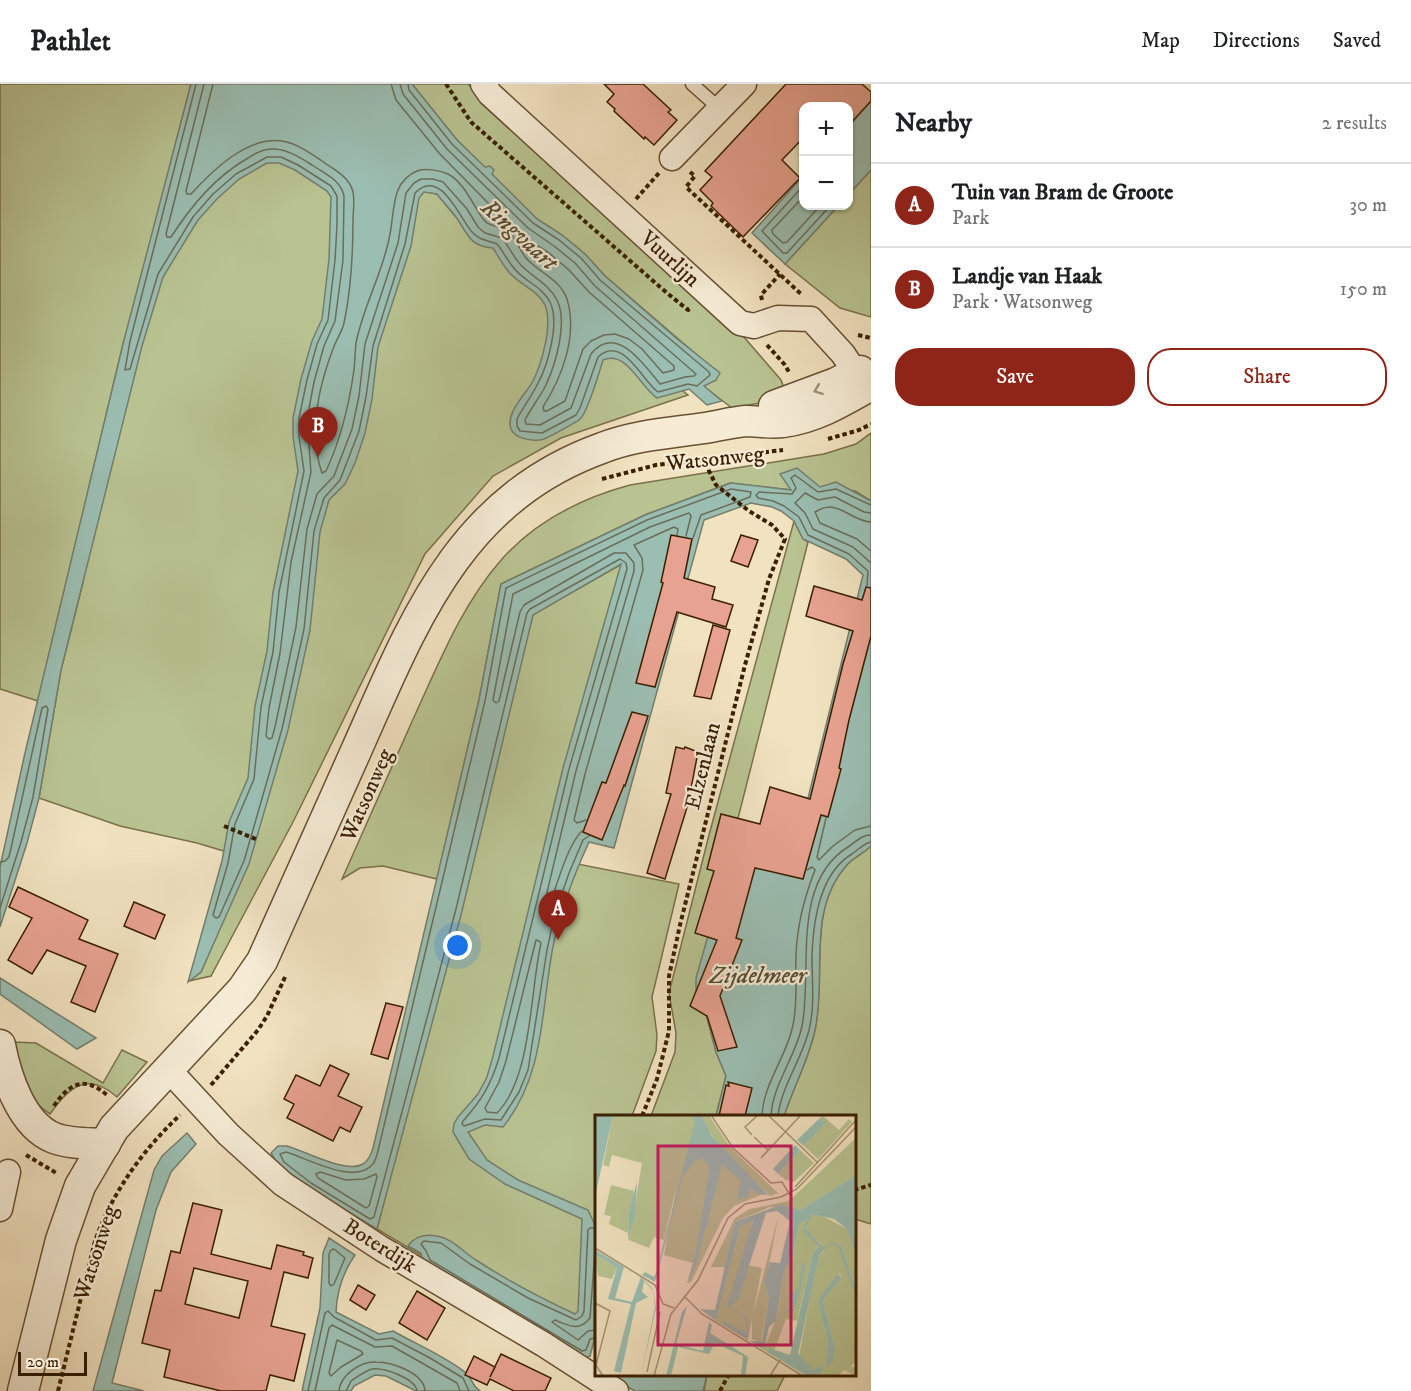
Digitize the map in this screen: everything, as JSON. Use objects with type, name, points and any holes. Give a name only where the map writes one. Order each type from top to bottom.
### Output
[{"type":"street","name":"Vuurlijn","points":[[483,84],[490,94],[740,323],[754,326],[778,318],[811,319],[866,382]]},
{"type":"street","points":[[672,158],[744,84]]},
{"type":"street","name":"Watsonweg","points":[[23,1391],[61,1240],[81,1186],[114,1128],[242,990],[262,961],[398,656],[429,595],[456,556],[486,522],[515,496],[566,463],[626,439],[745,421],[782,422],[805,416],[829,409],[866,382]]},
{"type":"street","points":[[0,1045],[4,1065],[17,1100],[33,1121],[54,1138],[67,1142],[105,1144]]},
{"type":"street","name":"Boterdijk","points":[[168,1069],[228,1134],[283,1184],[382,1249],[543,1344],[616,1391]]},
{"type":"street","points":[[0,1209],[8,1172]]},
{"type":"lane","points":[[692,84],[720,109]]},
{"type":"path","points":[[446,84],[471,122],[688,310],[709,295]]},
{"type":"path","points":[[621,215],[672,158],[695,176],[686,187],[799,293]]},
{"type":"path","points":[[819,441],[859,430],[871,424]]},
{"type":"path","name":"Watsonweg","points":[[593,483],[656,465],[788,449]]},
{"type":"path","name":"Elzenlaan","points":[[642,1115],[657,1079],[669,1031],[669,976],[680,925],[745,665],[769,579],[785,538],[772,525],[749,511],[716,485],[709,471],[707,458]]},
{"type":"path","points":[[224,826],[258,840]]},
{"type":"path","name":"Watsonweg","points":[[58,1391],[96,1241],[112,1201],[132,1167],[155,1139],[197,1099],[258,1030],[290,966]]},
{"type":"path","points":[[17,1100],[51,1111],[62,1093],[74,1085],[85,1083],[98,1088],[127,1114]]},
{"type":"path","points":[[856,1190],[871,1185]]},
{"type":"path","points":[[720,1391],[728,1376]]},
{"type":"green space","points":[[0,84],[191,84],[176,142],[437,194],[455,216],[688,395],[561,438],[493,476],[425,554],[293,822],[211,976],[189,981],[201,972],[250,859],[197,843],[120,826],[39,798],[61,670],[83,582],[124,340],[38,701],[0,689]]},
{"type":"green space","points":[[412,84],[468,84],[500,119],[744,337],[781,380],[786,394],[760,403],[732,408],[703,386],[716,380],[697,355],[604,275],[585,254],[562,235],[537,219],[457,140]]},
{"type":"green space","points":[[871,170],[871,317],[840,308],[785,264],[834,210],[853,210],[853,190]]},
{"type":"green space","points":[[871,433],[871,501],[855,491],[820,487],[791,490],[730,483],[645,515],[501,584],[479,700],[437,879],[383,866],[360,868],[342,879],[452,635],[488,576],[515,545],[545,522],[577,504],[612,490],[630,485],[824,454],[856,444]]},
{"type":"green space","points":[[794,521],[803,539],[808,542],[732,842],[704,1006],[716,1052],[726,1076],[716,1115],[651,1115],[675,1052],[676,1033],[669,993]]},
{"type":"green space","points":[[622,564],[542,857],[679,884],[652,997],[657,1035],[656,1051],[632,1115],[595,1115],[595,1244],[590,1356],[377,1229],[533,614]]},
{"type":"green space","points":[[871,846],[871,1224],[856,1219],[856,1115],[784,1115],[809,1052],[815,1030],[820,945],[826,903],[834,884],[846,866]]},
{"type":"green space","points":[[12,1042],[36,1043],[103,1083],[122,1050],[147,1062],[117,1097],[97,1085],[79,1086],[64,1096],[50,1114],[28,1091]]},
{"type":"green space","points":[[707,1376],[784,1376],[777,1391],[704,1391]]},
{"type":"water","name":"Ringvaart","points":[[191,84],[412,84],[457,140],[485,167],[490,166],[494,170],[492,174],[537,219],[562,235],[585,254],[604,275],[720,373],[716,380],[704,386],[722,401],[707,405],[689,389],[657,398],[633,371],[619,360],[612,358],[603,360],[590,400],[580,419],[540,440],[530,440],[516,435],[511,429],[511,417],[513,410],[533,381],[540,364],[548,322],[545,305],[538,295],[512,276],[493,248],[479,245],[470,238],[437,194],[424,192],[419,198],[411,246],[378,347],[372,399],[365,433],[345,484],[329,500],[320,532],[310,630],[288,730],[249,864],[201,972],[188,982],[222,861],[229,822],[248,778],[255,706],[267,651],[273,592],[298,471],[293,418],[312,341],[322,319],[329,259],[331,197],[327,191],[295,170],[279,163],[267,163],[239,179],[217,199],[198,220],[163,277],[142,346],[61,670],[39,798],[0,927],[0,867],[124,340]]},
{"type":"water","points":[[871,101],[871,170],[853,190],[853,156],[853,121]]},
{"type":"water","points":[[799,180],[799,210],[834,210],[785,264],[752,233]]},
{"type":"water","name":"Zijdelmeer","points":[[797,468],[820,487],[836,482],[871,501],[871,846],[846,866],[834,884],[826,903],[820,945],[815,1030],[809,1052],[784,1115],[716,1115],[726,1076],[716,1052],[704,1006],[696,992],[696,978],[732,842],[795,851],[863,575],[846,559],[803,539],[794,521],[772,507],[751,503],[704,520],[614,848],[589,842],[563,910],[552,952],[539,1044],[526,1087],[503,1127],[485,1125],[468,1132],[487,1160],[518,1180],[588,1210],[595,1225],[594,1341],[590,1356],[583,1359],[424,1264],[421,1253],[408,1246],[420,1236],[442,1237],[488,1268],[525,1289],[575,1314],[578,1311],[582,1219],[505,1184],[469,1159],[453,1132],[458,1117],[478,1094],[487,1077],[563,768],[621,564],[533,615],[462,911],[377,1229],[308,1188],[279,1166],[271,1153],[278,1146],[287,1146],[325,1161],[356,1166],[368,1159],[373,1148],[479,700],[501,584],[645,515],[731,483],[791,490],[780,474]]},
{"type":"water","points":[[0,978],[96,1038],[77,1049],[0,994]]},
{"type":"water","points":[[187,1133],[196,1144],[171,1172],[156,1210],[112,1383],[144,1391],[93,1391],[154,1170],[162,1156]]},
{"type":"water","points":[[329,1238],[355,1255],[341,1282],[336,1312],[379,1334],[393,1331],[441,1356],[466,1373],[480,1391],[416,1391],[386,1376],[375,1375],[354,1386],[351,1391],[302,1391],[320,1308],[323,1253]]},
{"type":"water","points":[[608,1376],[707,1376],[703,1391],[635,1391]]},
{"type":"building","points":[[604,84],[643,84],[671,110],[668,112],[677,120],[654,145],[645,137],[644,139],[614,111],[615,109],[607,102],[614,94]]},
{"type":"building","points":[[786,84],[862,84],[871,92],[871,101],[853,121],[853,102],[799,102],[799,142],[782,160],[799,179],[743,237],[711,206],[713,203],[700,190],[712,177],[705,171]]},
{"type":"building","points":[[671,535],[692,539],[684,578],[715,587],[712,599],[733,605],[726,627],[677,612],[655,687],[636,683],[663,583],[661,582]]},
{"type":"building","points":[[741,535],[758,540],[748,567],[731,561]]},
{"type":"building","points":[[814,586],[862,600],[866,587],[871,588],[871,636],[849,720],[839,768],[841,769],[828,817],[821,815],[803,879],[755,868],[736,938],[742,940],[720,996],[737,1047],[718,1051],[707,1016],[690,1006],[717,940],[695,933],[714,871],[707,869],[721,814],[760,824],[770,787],[810,799],[853,631],[806,616]]},
{"type":"building","points":[[713,625],[730,630],[711,699],[694,696]]},
{"type":"building","points":[[632,712],[648,716],[625,786],[602,840],[583,832],[602,782],[606,783]]},
{"type":"building","points":[[676,747],[684,749],[685,747],[698,752],[688,804],[665,879],[647,873],[671,794],[666,793]]},
{"type":"building","points":[[18,887],[88,920],[79,939],[118,954],[95,1012],[71,1002],[86,966],[47,950],[32,974],[8,960],[32,918],[9,907]]},
{"type":"building","points":[[134,902],[165,915],[155,939],[124,926]]},
{"type":"building","points":[[386,1003],[403,1007],[388,1059],[371,1054]]},
{"type":"building","points":[[330,1065],[349,1074],[338,1096],[362,1107],[350,1132],[340,1127],[333,1141],[287,1118],[294,1104],[284,1099],[296,1075],[320,1086]]},
{"type":"building","points":[[728,1082],[752,1088],[745,1115],[719,1115],[726,1085],[729,1086]]},
{"type":"building","points":[[193,1203],[222,1210],[211,1254],[271,1269],[277,1245],[304,1252],[303,1255],[313,1258],[308,1278],[284,1272],[271,1326],[305,1334],[294,1381],[270,1375],[266,1391],[221,1391],[164,1377],[170,1350],[142,1343],[155,1290],[161,1291],[171,1251],[180,1253]],"holes":[[[194,1268],[248,1281],[239,1318],[185,1304]]]},
{"type":"building","points":[[358,1285],[375,1295],[366,1310],[350,1300]]},
{"type":"building","points":[[417,1291],[445,1308],[427,1340],[399,1323]]},
{"type":"building","points":[[501,1354],[551,1378],[545,1391],[514,1391],[490,1379],[487,1385],[465,1375],[474,1356],[495,1367]]},
{"type":"place","name":"Landje van Haak","points":[[318,457]]},
{"type":"place","name":"Tuin van Bram de Groote","points":[[558,940]]}]
